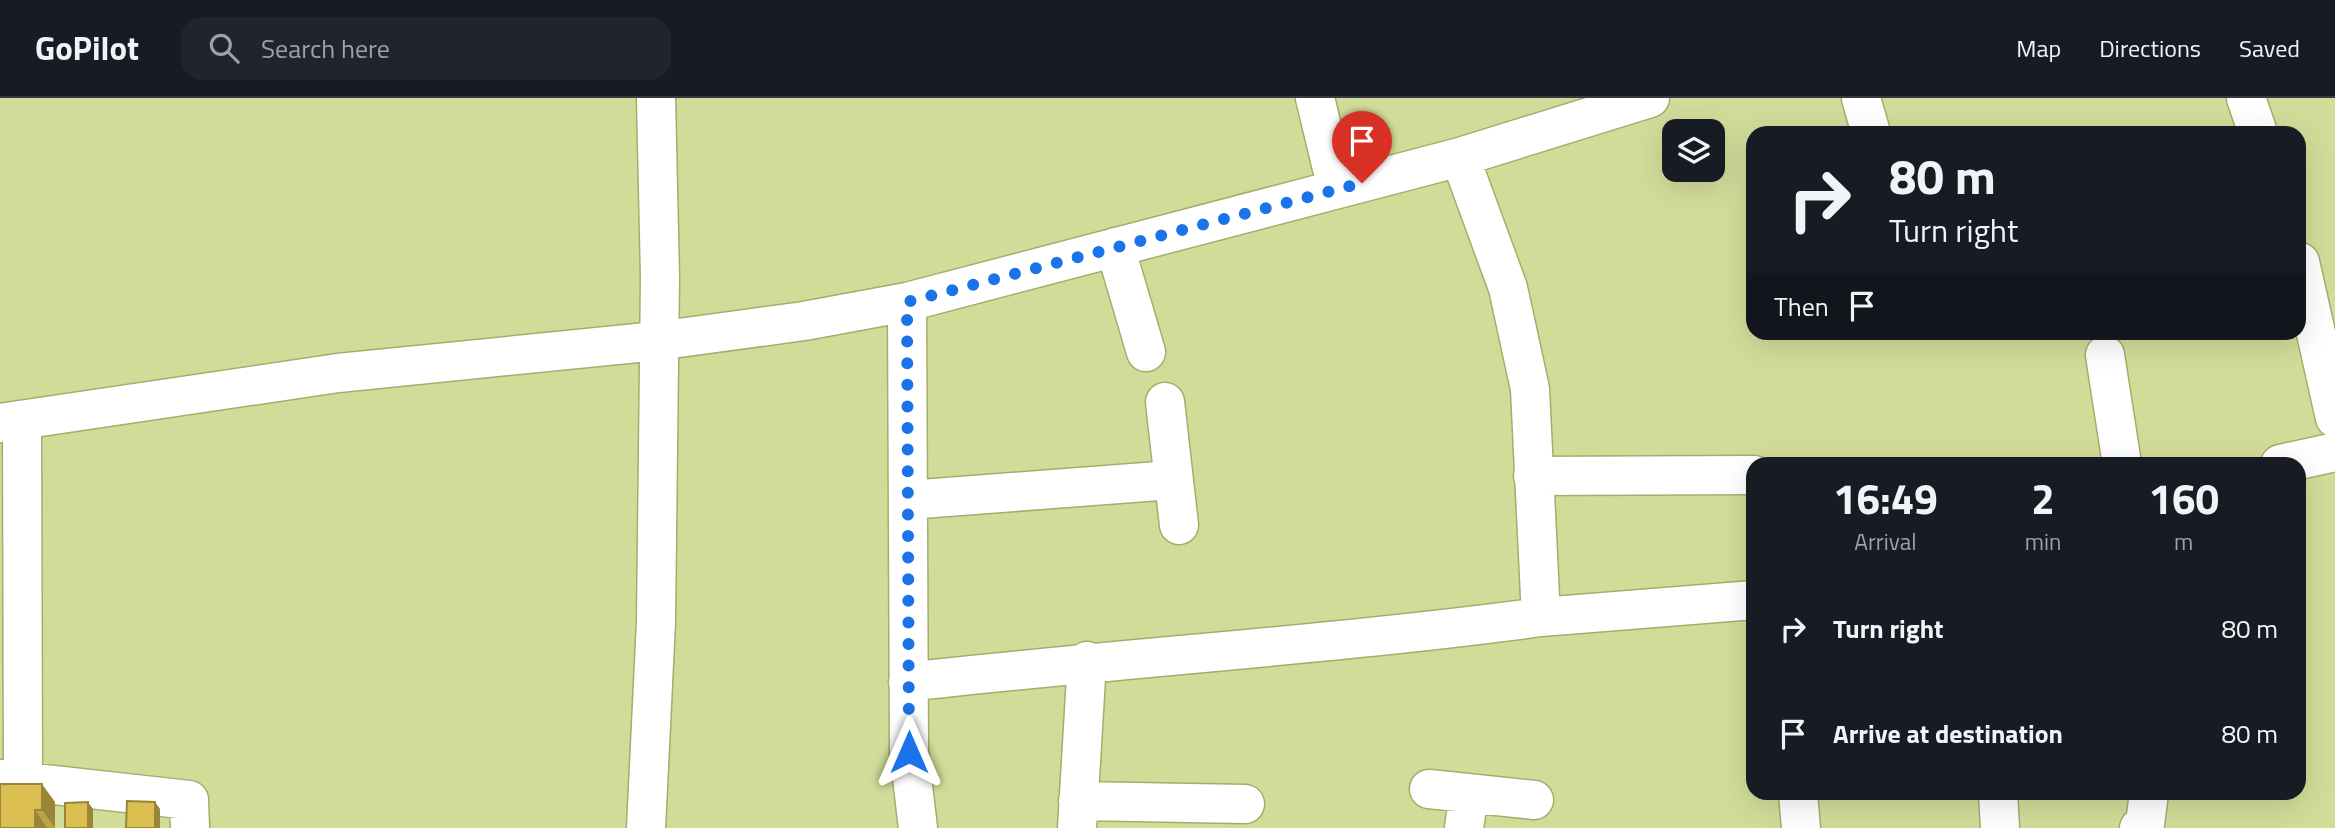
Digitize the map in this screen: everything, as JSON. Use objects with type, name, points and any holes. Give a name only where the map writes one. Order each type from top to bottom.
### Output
[{"type":"street","points":[[646,828],[656,622],[657,341],[660,264],[656,98]]},
{"type":"street","points":[[1315,98],[1337,189]]},
{"type":"street","points":[[190,828],[189,800],[12,779],[11,421],[338,373],[657,341],[804,321],[907,302],[1460,157],[1650,98]]},
{"type":"street","points":[[1861,98],[1869,126]]},
{"type":"street","points":[[2246,98],[2256,126]]},
{"type":"street","points":[[1460,157],[1508,288],[1530,389],[1541,617]]},
{"type":"street","points":[[1115,247],[1146,352]]},
{"type":"street","points":[[2306,287],[2333,401]]},
{"type":"street","points":[[907,302],[909,752],[918,828]]},
{"type":"street","points":[[2105,355],[2121,457]]},
{"type":"street","points":[[1165,402],[1179,525]]},
{"type":"street","points":[[2306,458],[2335,452]]},
{"type":"street","points":[[1533,476],[1746,475]]},
{"type":"street","points":[[908,500],[1172,480]]},
{"type":"street","points":[[908,682],[1087,661],[1433,631],[1541,617],[1746,601]]},
{"type":"street","points":[[1087,661],[1077,814],[1245,804]]},
{"type":"street","points":[[1429,789],[1466,810],[1534,800]]},
{"type":"street","points":[[1799,800],[1801,828]]},
{"type":"street","points":[[1998,800],[2000,828]]},
{"type":"street","points":[[2139,828],[2145,824],[2148,800]]},
{"type":"building","points":[[0,784],[42,784],[42,810],[35,810],[35,828],[0,828]]},
{"type":"building","points":[[127,801],[155,802],[155,828],[126,828]]},
{"type":"building","points":[[88,802],[88,828],[65,828],[65,803]]},
{"type":"route","points":[[909,752],[907,302],[1362,183]]}]
